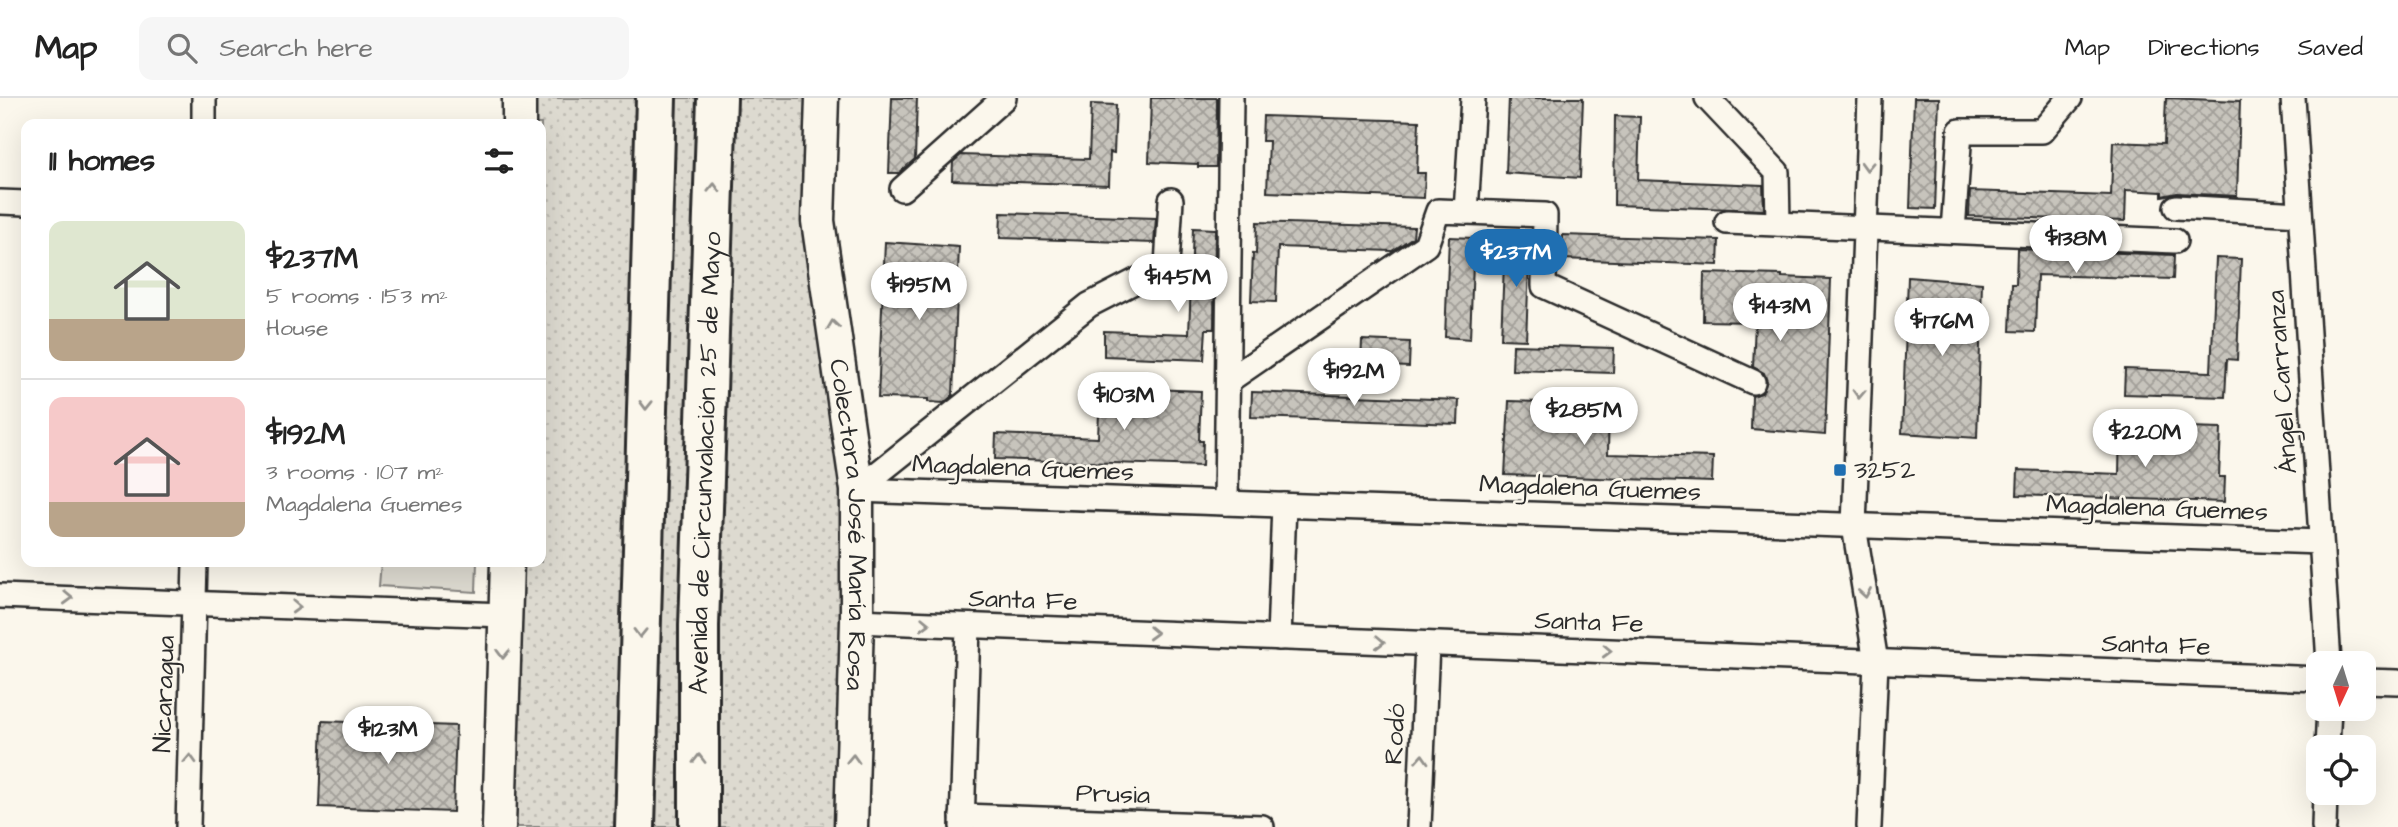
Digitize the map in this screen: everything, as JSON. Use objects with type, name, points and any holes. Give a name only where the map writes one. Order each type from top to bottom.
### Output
[{"type":"highway","points":[[636,98],[648,337]]},
{"type":"highway","points":[[635,827],[656,98]]},
{"type":"highway","name":"Avenida de Circunvalación 25 de Mayo","points":[[699,827],[699,626],[717,104]]},
{"type":"main road","points":[[519,98],[519,119]]},
{"type":"main road","name":"Colectora José María Rosa","points":[[822,98],[818,221],[857,490],[857,621],[851,827]]},
{"type":"main road","points":[[499,827],[507,567]]},
{"type":"street","points":[[204,98],[204,119]]},
{"type":"street","points":[[902,189],[1004,98]]},
{"type":"street","points":[[1226,503],[1231,98]]},
{"type":"street","points":[[1466,212],[1473,98]]},
{"type":"street","points":[[1707,98],[1777,172],[1778,224]]},
{"type":"street","points":[[1869,827],[1876,662],[1854,526],[1870,98]]},
{"type":"street","points":[[1953,232],[1961,131],[2042,131],[2070,98]]},
{"type":"street","name":"Ángel Carranza","points":[[2293,98],[2328,651]]},
{"type":"street","points":[[857,490],[1089,305],[1167,265],[1171,200]]},
{"type":"street","points":[[0,202],[21,203]]},
{"type":"street","points":[[2176,208],[2300,214]]},
{"type":"street","points":[[1228,380],[1426,245],[1438,211],[1545,215],[1544,286],[1753,382]]},
{"type":"street","points":[[1727,222],[2175,241]]},
{"type":"street","name":"Magdalena Guemes","points":[[857,490],[2320,542]]},
{"type":"street","points":[[1279,638],[1284,505]]},
{"type":"street","name":"Nicaragua","points":[[188,827],[195,567]]},
{"type":"street","points":[[0,596],[504,615]]},
{"type":"street","name":"Santa Fe","points":[[857,621],[2306,679]]},
{"type":"street","points":[[962,822],[968,626]]},
{"type":"street","name":"Rodó","points":[[1419,827],[1427,644]]},
{"type":"street","points":[[2376,681],[2398,682]]},
{"type":"street","points":[[2324,827],[2325,805]]},
{"type":"street","name":"Prusia","points":[[962,822],[1262,827]]},
{"type":"shaded area","points":[[519,98],[822,98],[857,490],[851,827],[499,827],[507,567],[546,567],[546,119],[519,119]]},
{"type":"shaded area","points":[[381,567],[477,567],[476,592],[379,586]]},
{"type":"building","points":[[892,98],[917,98],[915,159],[899,173],[889,173]]},
{"type":"building","points":[[1151,98],[1217,98],[1216,167],[1149,162]]},
{"type":"building","points":[[1509,98],[1583,98],[1580,178],[1506,173]]},
{"type":"building","points":[[1914,98],[1939,98],[1935,209],[1910,208]]},
{"type":"building","points":[[2166,98],[2240,101],[2237,196],[2177,193],[2162,196],[2162,192],[2126,190],[2125,221],[1969,216],[1970,191],[2111,196],[2113,142],[2164,144]]},
{"type":"building","points":[[1091,104],[1116,105],[1114,153],[1110,152],[1109,185],[952,180],[953,162],[961,155],[1089,159]]},
{"type":"building","points":[[1263,116],[1419,121],[1417,173],[1425,173],[1424,198],[1267,192],[1269,141],[1262,141]]},
{"type":"building","points":[[1615,116],[1640,117],[1638,180],[1763,185],[1764,210],[1614,205]]},
{"type":"building","points":[[1001,213],[1156,218],[1154,243],[1000,238]]},
{"type":"building","points":[[1257,222],[1414,227],[1413,237],[1392,251],[1278,247],[1276,302],[1251,301]]},
{"type":"building","points":[[1193,228],[1215,229],[1214,329],[1206,329],[1204,360],[1104,356],[1104,331],[1189,334]]},
{"type":"building","points":[[1563,235],[1719,240],[1718,265],[1562,259]]},
{"type":"building","points":[[1449,237],[1474,238],[1470,339],[1445,337]]},
{"type":"building","points":[[1505,238],[1530,239],[1526,340],[1501,339]]},
{"type":"building","points":[[885,242],[959,247],[953,395],[944,403],[928,402],[928,399],[878,398]]},
{"type":"building","points":[[2017,249],[2174,255],[2173,279],[2037,275],[2035,332],[2010,331]]},
{"type":"building","points":[[2216,258],[2241,259],[2237,360],[2227,359],[2225,397],[2124,394],[2125,369],[2211,372]]},
{"type":"building","points":[[1704,273],[1831,279],[1825,435],[1751,429],[1752,396],[1762,393],[1767,381],[1764,373],[1753,367],[1755,322],[1703,321]]},
{"type":"building","points":[[1908,277],[1982,283],[1977,438],[1902,433]]},
{"type":"building","points":[[1362,340],[1410,342],[1409,367],[1361,365]]},
{"type":"building","points":[[1513,345],[1614,348],[1613,373],[1512,370]]},
{"type":"building","points":[[1100,387],[1201,391],[1199,441],[1203,441],[1202,466],[995,459],[996,434],[1098,438]]},
{"type":"building","points":[[1252,392],[1459,400],[1458,424],[1251,417]]},
{"type":"building","points":[[1509,401],[1609,404],[1608,454],[1713,457],[1712,482],[1505,475]]},
{"type":"building","points":[[2120,425],[2221,428],[2219,477],[2225,477],[2224,502],[2017,495],[2018,470],[2119,474]]},
{"type":"building","points":[[322,721],[456,726],[453,812],[319,807]]},
{"type":"place","name":"3252","points":[[1840,470]]}]
